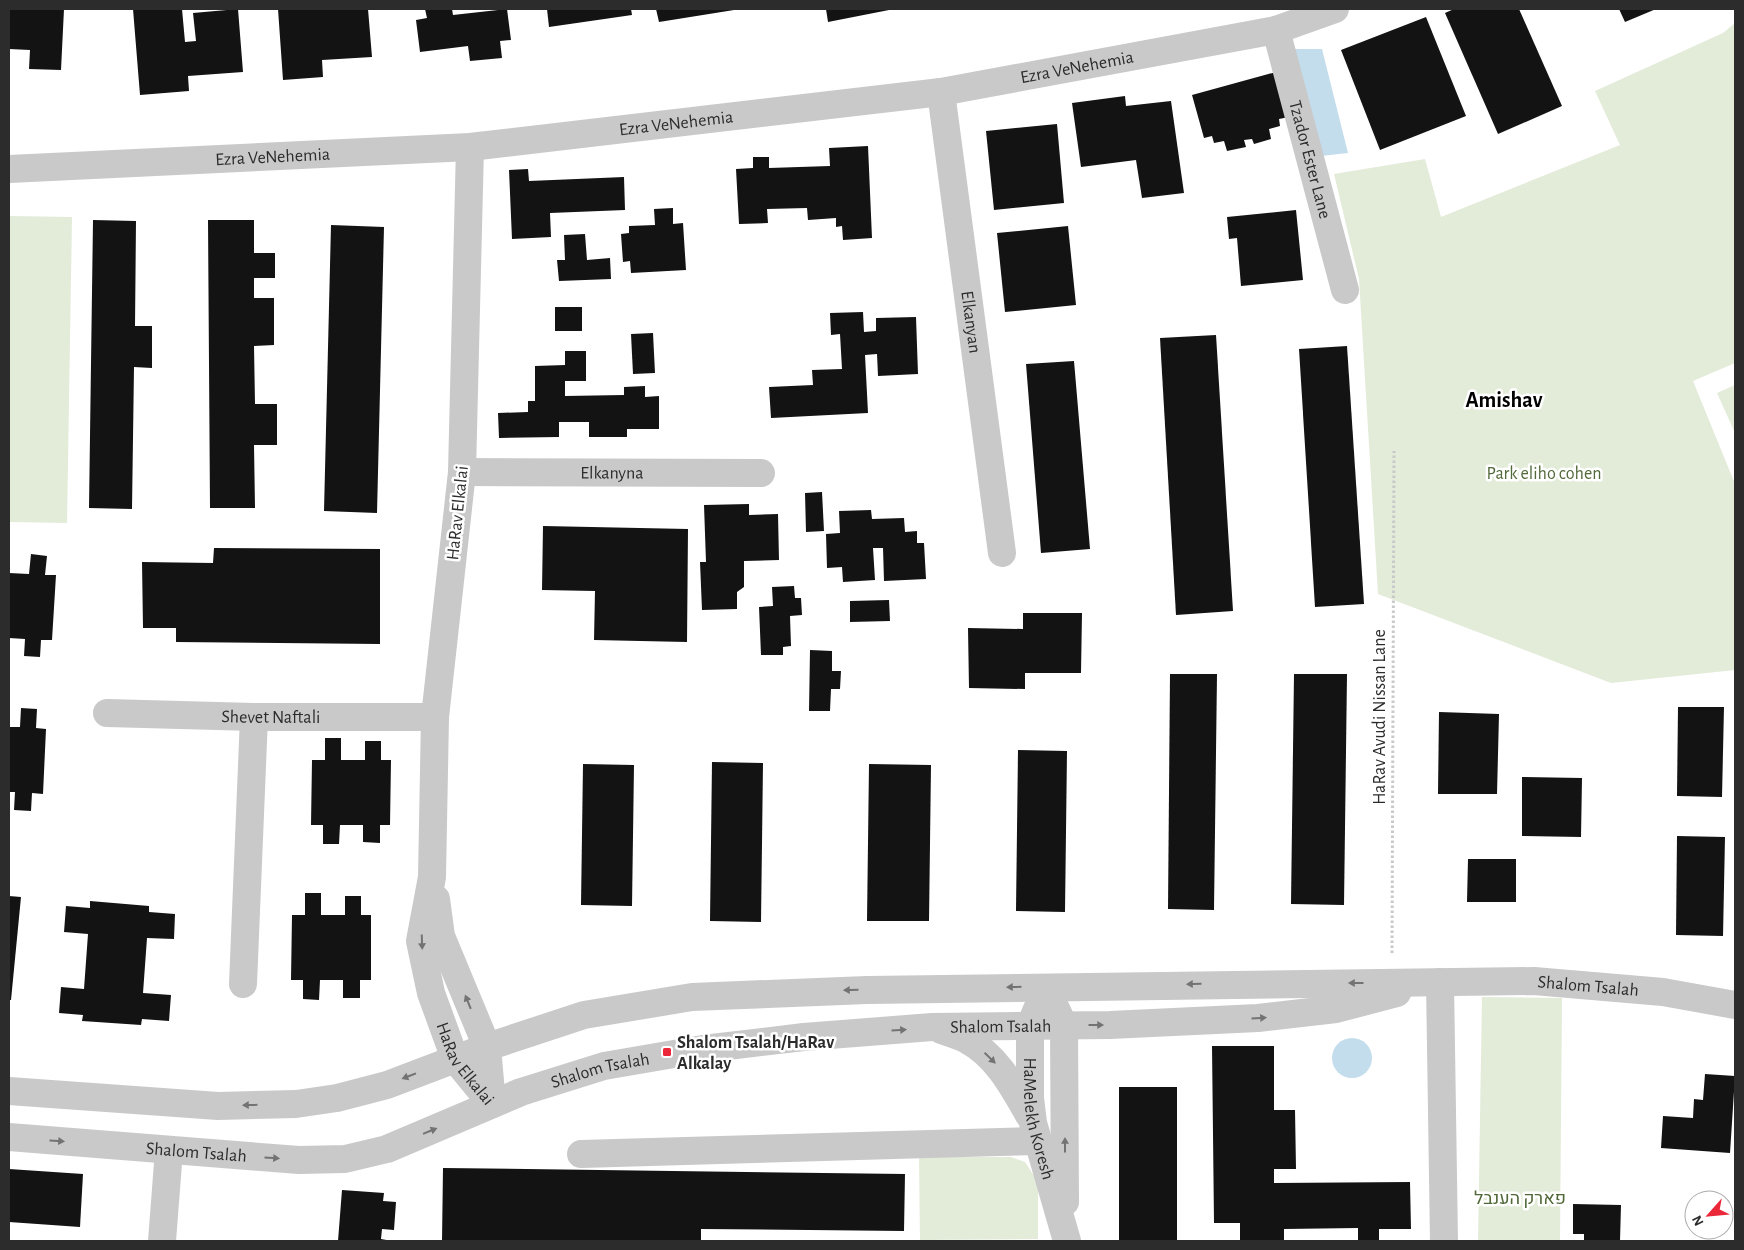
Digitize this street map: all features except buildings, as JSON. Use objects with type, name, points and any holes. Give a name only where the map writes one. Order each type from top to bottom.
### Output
[{"type":"street","name":"Ezra VeNehemia","points":[[9,169],[470,147],[941,92],[1276,30],[1335,9]]},
{"type":"street","name":"Tzador Ester Lane","points":[[1276,30],[1345,290]]},
{"type":"street","name":"Elkanyan","points":[[941,92],[1002,553]]},
{"type":"street","name":"HaRav Elkalai","points":[[470,147],[462,472],[436,717],[432,877],[420,941],[431,994],[455,1059],[492,1104]]},
{"type":"street","name":"Elkanyna","points":[[462,472],[761,473]]},
{"type":"street","name":"Shevet Naftali","points":[[107,713],[254,717],[436,717]]},
{"type":"street","points":[[243,984],[254,717]]},
{"type":"street","name":"HaRav Elkalai","points":[[432,877],[441,936],[486,1047],[492,1104]]},
{"type":"street","name":"Shalom Tsalah","points":[[9,1091],[218,1106],[296,1104],[337,1098],[386,1085],[486,1047],[584,1014],[692,997],[867,990],[1534,981],[1663,992],[1735,1005]]},
{"type":"street","name":"Shalom Tsalah","points":[[9,1137],[299,1160],[345,1159],[387,1149],[520,1092],[604,1066],[722,1047],[804,1037],[932,1027],[1064,1026],[1258,1018],[1309,1013],[1336,1009],[1440,982]]},
{"type":"street","points":[[1440,982],[1444,1241]]},
{"type":"street","name":"HaMelekh Koresh","points":[[1046,987],[1064,1026],[1066,1235]]},
{"type":"street","name":"HaMelekh Koresh","points":[[1046,987],[1030,1026],[1030,1098],[1035,1132],[1066,1235]]},
{"type":"street","points":[[581,1154],[1035,1132],[1011,1082],[990,1057],[967,1040],[932,1027]]},
{"type":"street","points":[[162,1241],[169,1150]]},
{"type":"path","name":"HaRav Avudi Nissan Lane","points":[[1392,983],[1394,451]]},
{"type":"green space","name":"Park eliho cohen","points":[[1735,23],[1735,363],[1693,381],[1735,484],[1735,670],[1611,683],[1378,594],[1359,279],[1334,174],[1425,159],[1441,217],[1620,145],[1595,91],[1723,33]]},
{"type":"green space","points":[[9,216],[72,217],[67,523],[9,522]]},
{"type":"green space","points":[[1735,385],[1735,433],[1717,393]]},
{"type":"green space","name":"פארק הענבל","points":[[1482,997],[1562,998],[1560,1241],[1478,1241]]},
{"type":"green space","points":[[919,1157],[1011,1157],[1025,1162],[1038,1182],[1038,1239],[920,1240]]},
{"type":"water","points":[[1292,49],[1322,49],[1348,153],[1321,156]]},
{"type":"water","points":[[1352,1038],[1363,1041],[1369,1047],[1372,1058],[1369,1069],[1363,1075],[1352,1078],[1341,1075],[1335,1069],[1332,1058],[1335,1047],[1341,1041]]},
{"type":"place","name":"Shalom Tsalah/HaRav Alkalay","points":[[667,1052]]},
{"type":"district","name":"Amishav","points":[[1504,399]]}]
